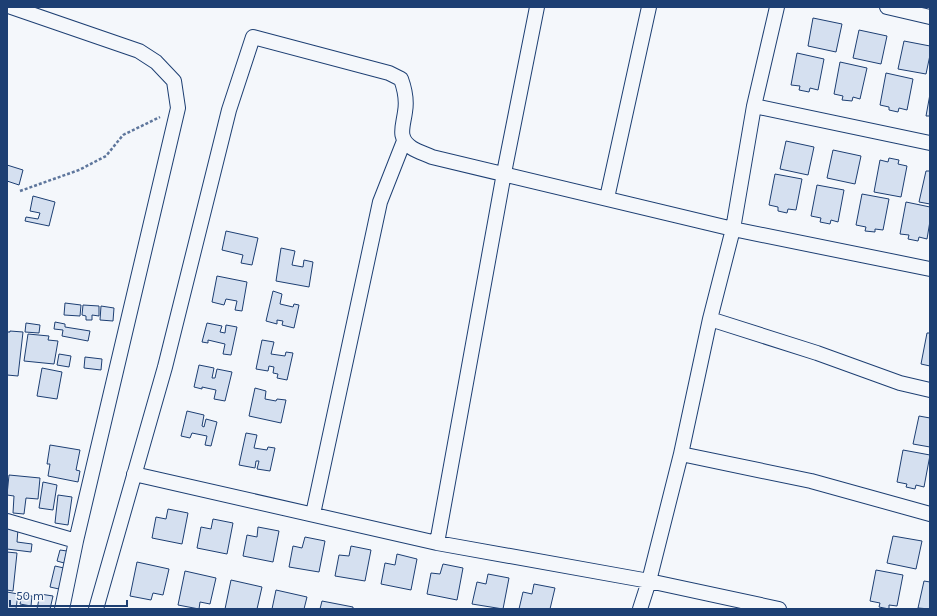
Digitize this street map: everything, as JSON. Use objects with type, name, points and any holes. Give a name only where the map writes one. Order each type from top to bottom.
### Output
[{"type":"street","points":[[11,7],[138,51],[156,62],[174,81],[178,108],[76,541],[62,609]]},
{"type":"street","points":[[437,542],[504,173],[537,7]]},
{"type":"street","points":[[607,198],[649,7]]},
{"type":"street","points":[[640,609],[649,581],[681,454],[710,319],[733,229],[754,106],[777,7]]},
{"type":"street","points":[[887,7],[930,17]]},
{"type":"street","points":[[96,609],[165,367],[229,110],[253,37],[389,73],[401,79],[405,90],[405,112],[401,129],[404,141],[412,149],[432,157],[733,229],[930,269]]},
{"type":"street","points":[[754,106],[930,143]]},
{"type":"street","points":[[313,514],[380,202],[404,141]]},
{"type":"street","points":[[710,319],[817,353],[900,383],[930,390]]},
{"type":"street","points":[[681,454],[811,481],[930,514]]},
{"type":"street","points":[[134,474],[437,542],[649,581],[779,609]]},
{"type":"street","points":[[7,521],[76,541]]},
{"type":"path","points":[[20,190],[86,166],[106,156],[124,135],[178,108]]},
{"type":"building","points":[[813,18],[842,24],[836,52],[808,46]]},
{"type":"building","points":[[859,30],[887,36],[881,64],[853,58]]},
{"type":"building","points":[[904,41],[930,46],[930,55],[926,74],[898,69]]},
{"type":"building","points":[[797,53],[824,59],[818,90],[810,88],[809,92],[799,90],[800,86],[791,85]]},
{"type":"building","points":[[840,62],[867,68],[860,99],[853,97],[852,101],[842,100],[843,96],[834,94]]},
{"type":"building","points":[[886,73],[913,79],[907,110],[899,108],[898,112],[889,110],[889,107],[880,105]]},
{"type":"building","points":[[930,94],[930,116],[926,116]]},
{"type":"building","points":[[786,141],[814,147],[808,175],[780,169]]},
{"type":"building","points":[[833,150],[861,156],[855,184],[827,178]]},
{"type":"building","points":[[889,158],[899,160],[898,164],[907,166],[901,197],[874,192],[880,160],[888,162]]},
{"type":"building","points":[[7,165],[23,170],[19,185],[7,181]]},
{"type":"building","points":[[926,171],[930,171],[930,204],[919,202]]},
{"type":"building","points":[[775,174],[802,179],[796,210],[788,209],[787,213],[778,211],[778,207],[769,205]]},
{"type":"building","points":[[817,185],[844,190],[838,222],[831,220],[830,224],[820,222],[821,218],[811,216]]},
{"type":"building","points":[[862,194],[889,199],[883,230],[875,229],[875,232],[865,231],[866,227],[856,225]]},
{"type":"building","points":[[33,196],[55,202],[49,226],[25,221],[26,217],[38,219],[40,213],[30,211]]},
{"type":"building","points":[[906,202],[930,207],[930,221],[927,239],[919,237],[918,241],[908,239],[909,235],[900,234]]},
{"type":"building","points":[[226,231],[258,238],[252,265],[241,263],[243,255],[222,250]]},
{"type":"building","points":[[281,248],[295,251],[292,265],[303,267],[304,260],[313,262],[309,287],[276,281]]},
{"type":"building","points":[[217,276],[247,282],[242,311],[235,310],[237,301],[226,299],[224,305],[212,302]]},
{"type":"building","points":[[273,291],[282,294],[280,304],[293,307],[294,304],[299,305],[294,328],[282,325],[283,321],[277,320],[277,324],[266,321]]},
{"type":"building","points":[[65,303],[81,305],[80,316],[64,315]]},
{"type":"building","points":[[83,305],[99,306],[99,316],[92,315],[92,320],[86,320],[86,316],[82,315]]},
{"type":"building","points":[[101,306],[114,308],[113,321],[100,320]]},
{"type":"building","points":[[55,322],[65,324],[65,327],[90,331],[88,341],[62,336],[63,330],[54,329]]},
{"type":"building","points":[[26,323],[40,325],[39,333],[25,332]]},
{"type":"building","points":[[207,323],[222,326],[220,332],[225,333],[226,325],[237,327],[231,355],[223,354],[225,344],[208,340],[208,343],[202,342]]},
{"type":"building","points":[[7,332],[23,332],[18,376],[7,375]]},
{"type":"building","points":[[927,333],[930,333],[930,366],[921,364]]},
{"type":"building","points":[[28,334],[49,336],[48,340],[58,341],[54,364],[24,361]]},
{"type":"building","points":[[262,340],[274,342],[271,354],[285,356],[286,352],[293,353],[287,380],[277,378],[278,374],[273,373],[274,367],[269,366],[268,371],[256,369]]},
{"type":"building","points":[[59,354],[71,356],[69,367],[57,365]]},
{"type":"building","points":[[85,357],[102,359],[101,370],[84,368]]},
{"type":"building","points":[[199,365],[214,368],[212,378],[215,378],[217,369],[232,372],[225,401],[214,399],[216,390],[194,387]]},
{"type":"building","points":[[42,368],[62,372],[57,399],[37,396]]},
{"type":"building","points":[[255,388],[266,391],[265,399],[276,401],[277,399],[286,400],[281,423],[249,416]]},
{"type":"building","points":[[187,411],[204,415],[202,426],[204,427],[206,419],[217,422],[211,446],[205,445],[207,436],[192,433],[190,438],[181,436]]},
{"type":"building","points":[[919,416],[930,418],[930,447],[913,444]]},
{"type":"building","points":[[246,433],[257,435],[254,448],[267,450],[268,447],[275,448],[270,471],[257,469],[259,461],[256,461],[255,468],[239,465]]},
{"type":"building","points":[[50,445],[80,450],[76,470],[80,471],[78,482],[48,476],[50,464],[47,464]]},
{"type":"building","points":[[903,450],[930,455],[924,487],[916,485],[915,489],[906,487],[907,484],[897,482]]},
{"type":"building","points":[[9,475],[40,478],[38,499],[26,498],[24,514],[13,513],[14,496],[7,495]]},
{"type":"building","points":[[43,482],[57,485],[53,510],[39,508]]},
{"type":"building","points":[[58,495],[72,497],[68,525],[55,523]]},
{"type":"building","points":[[168,509],[188,513],[182,544],[152,538],[156,517],[166,519]]},
{"type":"building","points":[[213,519],[233,523],[227,554],[197,548],[201,527],[211,529]]},
{"type":"building","points":[[258,527],[279,531],[273,562],[243,556],[247,535],[257,537]]},
{"type":"building","points":[[7,528],[18,529],[17,542],[32,544],[31,552],[7,549]]},
{"type":"building","points":[[893,536],[922,541],[916,569],[887,563]]},
{"type":"building","points":[[305,537],[325,541],[319,572],[289,567],[293,546],[302,548]]},
{"type":"building","points":[[351,546],[371,550],[365,581],[335,576],[339,555],[349,556]]},
{"type":"building","points":[[60,550],[67,551],[64,563],[57,561]]},
{"type":"building","points":[[7,552],[17,553],[13,591],[7,590]]},
{"type":"building","points":[[397,554],[417,559],[411,590],[381,584],[385,563],[395,565]]},
{"type":"building","points":[[137,562],[169,569],[163,595],[153,593],[151,600],[130,596]]},
{"type":"building","points":[[443,564],[463,568],[457,600],[427,594],[431,573],[440,574]]},
{"type":"building","points":[[55,566],[64,568],[59,589],[50,587]]},
{"type":"building","points":[[876,570],[903,575],[897,606],[889,605],[889,609],[879,607],[880,603],[870,601]]},
{"type":"building","points":[[185,571],[216,578],[210,604],[200,602],[199,609],[178,605]]},
{"type":"building","points":[[488,574],[509,578],[503,609],[472,604],[477,582],[486,584]]},
{"type":"building","points":[[231,580],[262,587],[257,609],[225,609]]},
{"type":"building","points":[[924,581],[930,582],[930,609],[918,608]]},
{"type":"building","points":[[534,584],[555,588],[550,609],[519,609],[523,592],[532,594]]},
{"type":"building","points":[[276,590],[307,597],[304,609],[272,609]]},
{"type":"building","points":[[7,592],[18,594],[16,609],[7,609]]},
{"type":"building","points":[[40,594],[53,596],[50,609],[37,609]]},
{"type":"building","points":[[22,595],[32,596],[31,606],[20,604]]},
{"type":"building","points":[[322,601],[353,607],[353,609],[320,609]]}]
